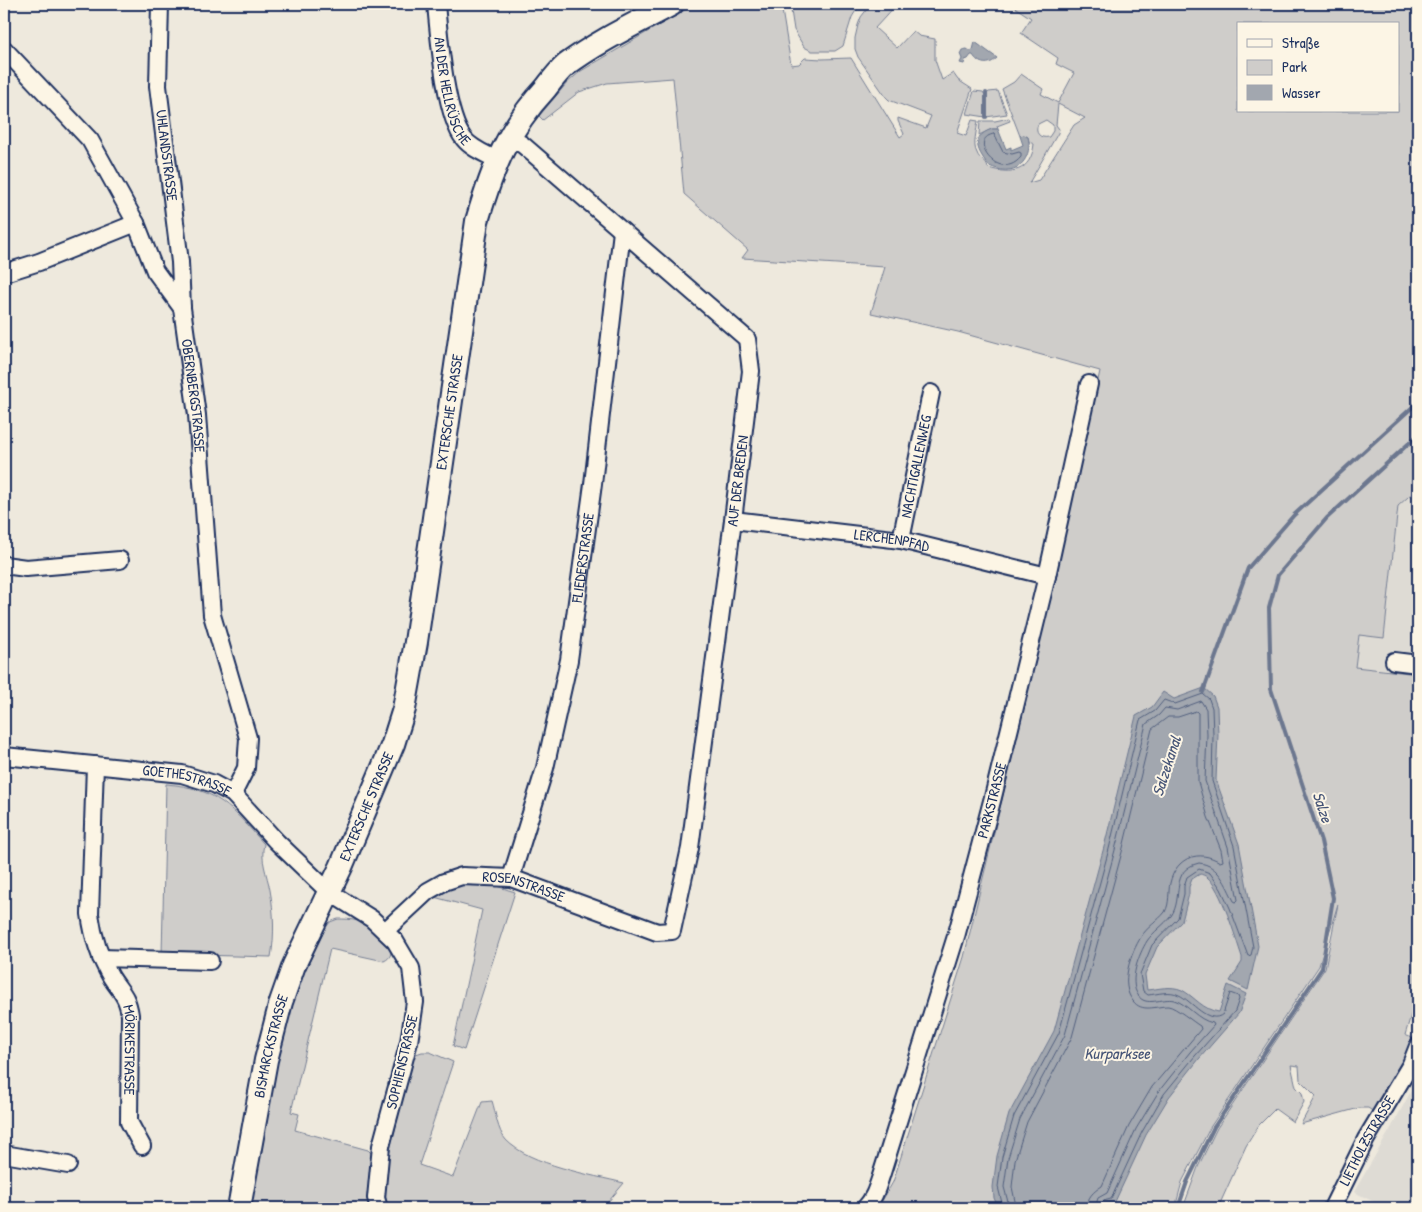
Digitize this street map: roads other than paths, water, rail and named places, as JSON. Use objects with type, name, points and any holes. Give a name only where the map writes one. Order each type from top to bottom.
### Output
[{"type":"main road","name":"EXTERSCHE STRASSE","points":[[329,892],[380,775],[404,709],[416,642],[477,222],[497,160],[509,136],[529,106],[565,66],[672,4]]},
{"type":"main road","name":"BISMARCKSTRASSE","points":[[239,1208],[266,1060],[281,1002],[294,964],[329,892]]},
{"type":"street","name":"UHLANDSTRASSE","points":[[160,4],[158,86],[180,262],[182,308]]},
{"type":"street","name":"AN DER HELLRÜSCHE","points":[[436,4],[442,58],[449,99],[456,123],[462,138],[497,160]]},
{"type":"street","name":"OBERNBERGSTRASSE","points":[[4,49],[90,140],[136,223],[155,271],[182,308],[198,415],[212,615],[248,738],[246,768],[233,794]]},
{"type":"street","name":"AUF DER BREDEN","points":[[509,136],[523,145],[747,339],[751,371],[733,520],[690,848],[672,931]]},
{"type":"street","points":[[4,273],[39,262],[136,223]]},
{"type":"street","name":"FLIEDERSTRASSE","points":[[511,878],[545,768],[570,660],[593,484],[622,231]]},
{"type":"street","name":"PARKSTRASSE","points":[[865,1208],[871,1202],[881,1176],[957,933],[993,797],[1047,576],[1089,384]]},
{"type":"street","name":"NACHTIGALLENWEG","points":[[900,540],[931,394]]},
{"type":"street","name":"LERCHENPFAD","points":[[733,520],[900,540],[1047,576]]},
{"type":"street","points":[[4,565],[26,568],[120,560]]},
{"type":"street","points":[[1394,661],[1418,664]]},
{"type":"street","name":"GOETHESTRASSE","points":[[4,756],[182,774],[214,784],[233,794],[276,841],[329,892]]},
{"type":"street","name":"MÖRIKESTRASSE","points":[[95,765],[90,914],[92,934],[111,977],[128,1000],[130,1015],[130,1122],[142,1146]]},
{"type":"street","name":"ROSENSTRASSE","points":[[385,931],[420,897],[444,882],[462,876],[511,878],[657,932],[672,931]]},
{"type":"street","name":"SOPHIENSTRASSE","points":[[329,892],[372,918],[402,951],[411,968],[416,1002],[409,1042],[381,1146],[376,1198],[379,1208]]},
{"type":"street","points":[[101,958],[210,961]]},
{"type":"street","name":"LIETHOLZSTRASSE","points":[[1332,1208],[1366,1139],[1411,1064],[1418,1046]]},
{"type":"street","points":[[4,1154],[68,1165]]},
{"type":"water","points":[[975,42],[997,58],[994,61],[984,63],[971,55],[965,60],[964,64],[960,63],[962,50],[973,50]]},
{"type":"water","points":[[992,129],[998,129],[1006,149],[1011,147],[1011,150],[1023,145],[1020,136],[1028,137],[1029,148],[1026,158],[1014,169],[1000,170],[989,166],[979,151],[978,141],[980,136]]},
{"type":"water","name":"Kurparksee","points":[[1204,688],[1213,696],[1217,707],[1216,780],[1239,844],[1258,946],[1248,990],[1230,981],[1242,962],[1242,957],[1228,914],[1218,892],[1207,877],[1200,874],[1192,879],[1182,921],[1157,947],[1145,975],[1147,990],[1173,988],[1182,990],[1208,1009],[1219,1012],[1228,985],[1246,994],[1239,1013],[1169,1097],[1146,1135],[1113,1206],[1107,1205],[1105,1208],[991,1208],[993,1204],[997,1205],[993,1187],[997,1156],[1009,1114],[1054,1031],[1104,847],[1136,716],[1152,707],[1163,692],[1174,699]]},
{"type":"waterway","points":[[986,93],[986,117]]},
{"type":"waterway","name":"Salzekanal","points":[[1203,692],[1248,568],[1294,515],[1418,402]]},
{"type":"waterway","name":"Salze","points":[[1178,1208],[1187,1182],[1214,1127],[1322,968],[1333,898],[1321,841],[1271,689],[1269,608],[1278,575],[1327,518],[1418,435]]}]
